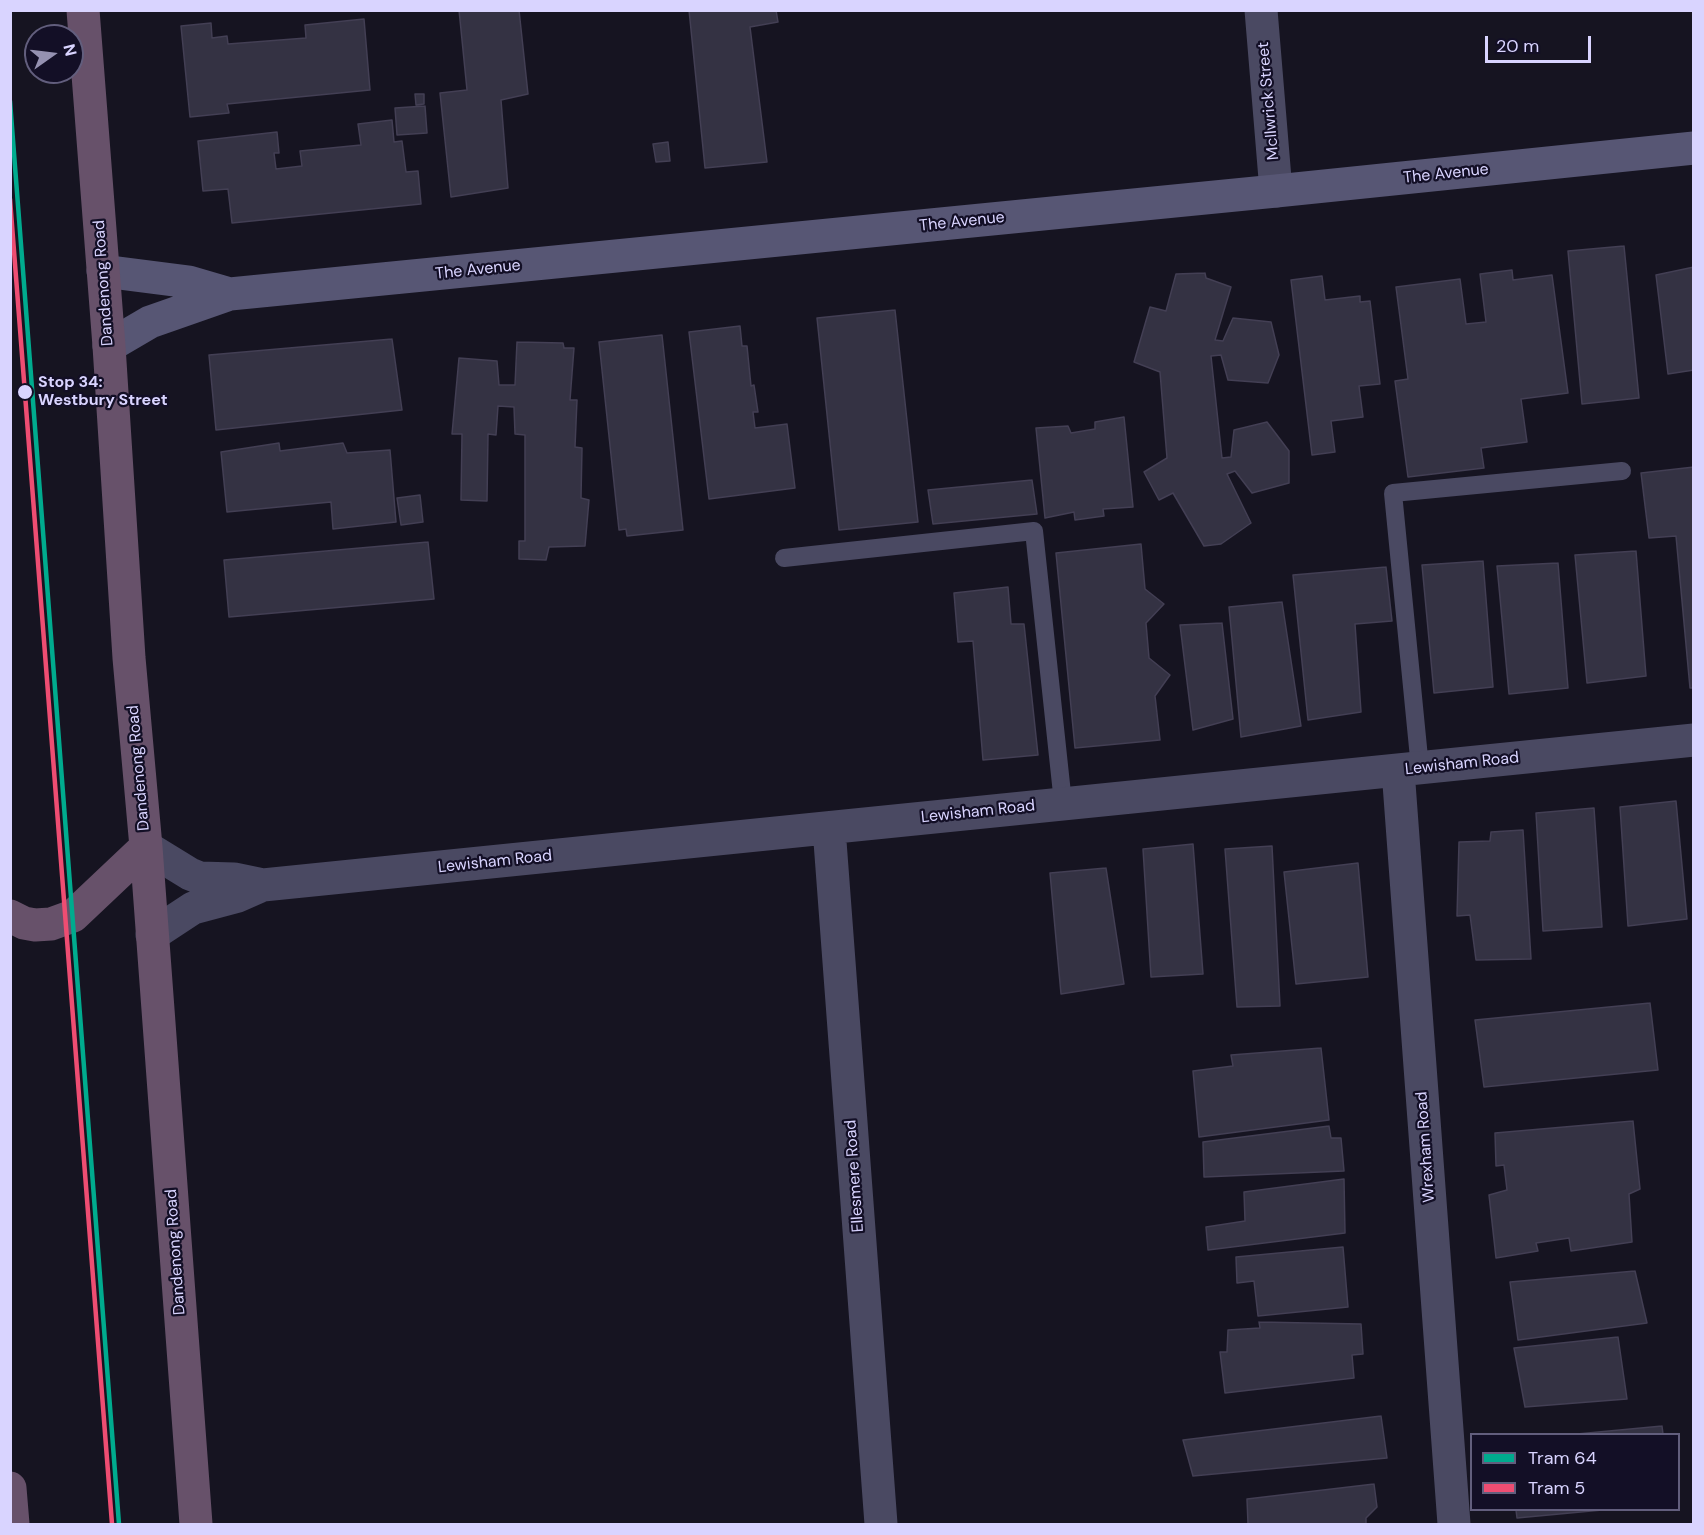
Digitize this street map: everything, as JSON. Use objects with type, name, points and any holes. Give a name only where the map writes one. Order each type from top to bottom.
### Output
[{"type":"highway","name":"Dandenong Road","points":[[83,10],[109,346],[129,658],[146,847],[196,1524]]},
{"type":"highway","points":[[10,916],[24,923],[35,925],[51,924],[73,916],[146,847]]},
{"type":"highway","points":[[10,1488],[13,1524]]},
{"type":"street","name":"McIlwrick Street","points":[[1261,10],[1276,191]]},
{"type":"street","name":"The Avenue","points":[[109,346],[150,322],[230,294],[1694,148]]},
{"type":"street","name":"The Avenue","points":[[103,271],[189,282],[230,294]]},
{"type":"street","name":"Lewisham Road","points":[[146,847],[200,878],[234,879],[263,885],[1694,740]]},
{"type":"street","name":"Wrexham Road","points":[[1409,769],[1454,1524]]},
{"type":"street","name":"Ellesmere Road","points":[[829,828],[881,1524]]},
{"type":"street","name":"Lewisham Road","points":[[152,935],[193,908],[238,896],[263,885]]},
{"type":"lane","points":[[1409,769],[1393,493],[1622,471]]},
{"type":"lane","points":[[784,558],[1034,531],[1063,803]]},
{"type":"building","points":[[459,10],[519,10],[528,94],[501,100],[508,188],[451,197],[440,93],[467,90]]},
{"type":"building","points":[[689,10],[776,10],[778,22],[750,27],[767,162],[705,168]]},
{"type":"building","points":[[364,19],[370,90],[227,104],[229,113],[190,117],[181,26],[211,23],[212,38],[227,36],[228,44],[306,38],[305,25]]},
{"type":"building","points":[[415,94],[424,94],[424,104],[416,105]]},
{"type":"building","points":[[425,106],[427,133],[397,135],[395,108]]},
{"type":"building","points":[[392,120],[394,142],[402,141],[406,172],[418,171],[421,204],[232,223],[228,189],[203,191],[198,141],[277,132],[279,153],[274,153],[276,169],[302,166],[300,151],[361,145],[358,124]]},
{"type":"building","points":[[668,142],[670,161],[656,162],[653,144]]},
{"type":"building","points":[[1624,246],[1639,398],[1582,404],[1568,251]]},
{"type":"building","points":[[1694,267],[1694,370],[1668,374],[1656,275]]},
{"type":"building","points":[[1512,270],[1513,280],[1552,275],[1568,393],[1521,399],[1527,442],[1481,448],[1484,468],[1408,477],[1395,381],[1408,379],[1396,287],[1460,279],[1466,324],[1486,322],[1480,274]]},
{"type":"building","points":[[1205,273],[1206,278],[1231,287],[1215,340],[1223,341],[1233,318],[1271,322],[1279,355],[1268,383],[1228,380],[1221,355],[1211,356],[1222,458],[1231,457],[1234,430],[1267,422],[1289,451],[1289,483],[1252,493],[1235,471],[1227,474],[1251,523],[1221,544],[1204,546],[1173,493],[1159,500],[1144,472],[1167,458],[1160,372],[1134,362],[1150,307],[1166,311],[1176,274]]},
{"type":"building","points":[[1322,276],[1325,300],[1360,296],[1360,302],[1370,301],[1380,384],[1359,386],[1363,417],[1331,421],[1335,452],[1312,455],[1291,280]]},
{"type":"building","points":[[895,310],[918,522],[839,530],[817,318]]},
{"type":"building","points":[[740,326],[742,346],[747,346],[751,386],[754,385],[758,412],[753,412],[755,428],[787,424],[795,488],[709,499],[689,332]]},
{"type":"building","points":[[662,335],[683,530],[627,536],[626,529],[619,530],[599,342]]},
{"type":"building","points":[[392,339],[402,410],[216,430],[209,355]]},
{"type":"building","points":[[517,342],[563,343],[564,348],[574,348],[570,400],[577,400],[575,447],[582,448],[581,498],[589,500],[585,546],[549,547],[546,560],[519,559],[519,541],[525,541],[525,435],[515,434],[514,407],[498,406],[496,435],[488,434],[487,501],[461,500],[462,434],[452,434],[459,358],[497,361],[499,385],[515,385]]},
{"type":"building","points":[[1124,417],[1133,507],[1103,509],[1104,516],[1075,520],[1074,512],[1045,518],[1036,428],[1068,426],[1071,433],[1095,429],[1095,422]]},
{"type":"building","points":[[279,443],[280,451],[343,443],[347,453],[390,450],[396,522],[333,529],[331,502],[227,512],[221,452]]},
{"type":"building","points":[[1694,467],[1694,688],[1690,688],[1676,536],[1649,538],[1641,473]]},
{"type":"building","points":[[1032,480],[1037,514],[933,524],[928,490]]},
{"type":"building","points":[[420,495],[423,522],[401,525],[397,498]]},
{"type":"building","points":[[428,542],[434,599],[229,617],[224,560]]},
{"type":"building","points":[[1141,544],[1145,589],[1164,604],[1146,623],[1149,658],[1170,675],[1155,696],[1160,740],[1075,748],[1056,553]]},
{"type":"building","points":[[1636,551],[1646,676],[1587,683],[1575,555]]},
{"type":"building","points":[[1483,561],[1493,687],[1434,693],[1422,565]]},
{"type":"building","points":[[1558,563],[1568,688],[1509,694],[1497,566]]},
{"type":"building","points":[[1386,567],[1392,621],[1355,624],[1361,712],[1308,720],[1293,575]]},
{"type":"building","points":[[1008,587],[1011,624],[1024,624],[1038,755],[983,760],[973,641],[958,642],[954,593]]},
{"type":"building","points":[[1282,602],[1301,726],[1241,737],[1229,607]]},
{"type":"building","points":[[1222,623],[1233,719],[1193,730],[1180,625]]},
{"type":"building","points":[[1676,801],[1687,919],[1628,926],[1620,807]]},
{"type":"building","points":[[1594,808],[1602,927],[1543,931],[1536,813]]},
{"type":"building","points":[[1523,830],[1531,959],[1476,960],[1470,915],[1457,916],[1459,842],[1490,841],[1491,832]]},
{"type":"building","points":[[1193,844],[1203,974],[1151,977],[1143,849]]},
{"type":"building","points":[[1272,846],[1280,1006],[1237,1007],[1225,849]]},
{"type":"building","points":[[1358,863],[1368,977],[1296,984],[1284,872]]},
{"type":"building","points":[[1106,868],[1124,984],[1061,994],[1050,873]]},
{"type":"building","points":[[1650,1003],[1658,1070],[1484,1087],[1475,1020]]},
{"type":"building","points":[[1321,1048],[1329,1120],[1199,1137],[1193,1071],[1233,1066],[1231,1055]]},
{"type":"building","points":[[1633,1121],[1640,1189],[1629,1194],[1632,1242],[1571,1251],[1569,1238],[1536,1243],[1538,1251],[1496,1258],[1489,1195],[1507,1190],[1504,1165],[1496,1166],[1495,1133]]},
{"type":"building","points":[[1329,1126],[1331,1138],[1341,1138],[1344,1171],[1204,1177],[1203,1142]]},
{"type":"building","points":[[1344,1179],[1345,1233],[1208,1250],[1206,1227],[1245,1221],[1244,1192]]},
{"type":"building","points":[[1343,1247],[1348,1307],[1258,1316],[1254,1281],[1237,1283],[1236,1257]]},
{"type":"building","points":[[1635,1271],[1647,1323],[1518,1340],[1510,1282]]},
{"type":"building","points":[[1259,1322],[1361,1324],[1363,1354],[1352,1355],[1354,1378],[1225,1393],[1220,1352],[1227,1352],[1228,1330],[1260,1328]]},
{"type":"building","points":[[1618,1337],[1627,1399],[1525,1407],[1514,1348]]},
{"type":"building","points":[[1381,1416],[1387,1458],[1193,1476],[1183,1440]]},
{"type":"building","points":[[1662,1426],[1663,1433],[1588,1433]]},
{"type":"building","points":[[1374,1484],[1377,1507],[1366,1518],[1366,1524],[1248,1524],[1247,1499]]},
{"type":"building","points":[[1516,1511],[1591,1511],[1517,1518]]},
{"type":"tram line","name":"64","points":[[10,101],[119,1524]]},
{"type":"tram line","name":"5","points":[[10,199],[112,1524]]},
{"type":"place","name":"Stop 34: Westbury Street","points":[[25,392]]}]
